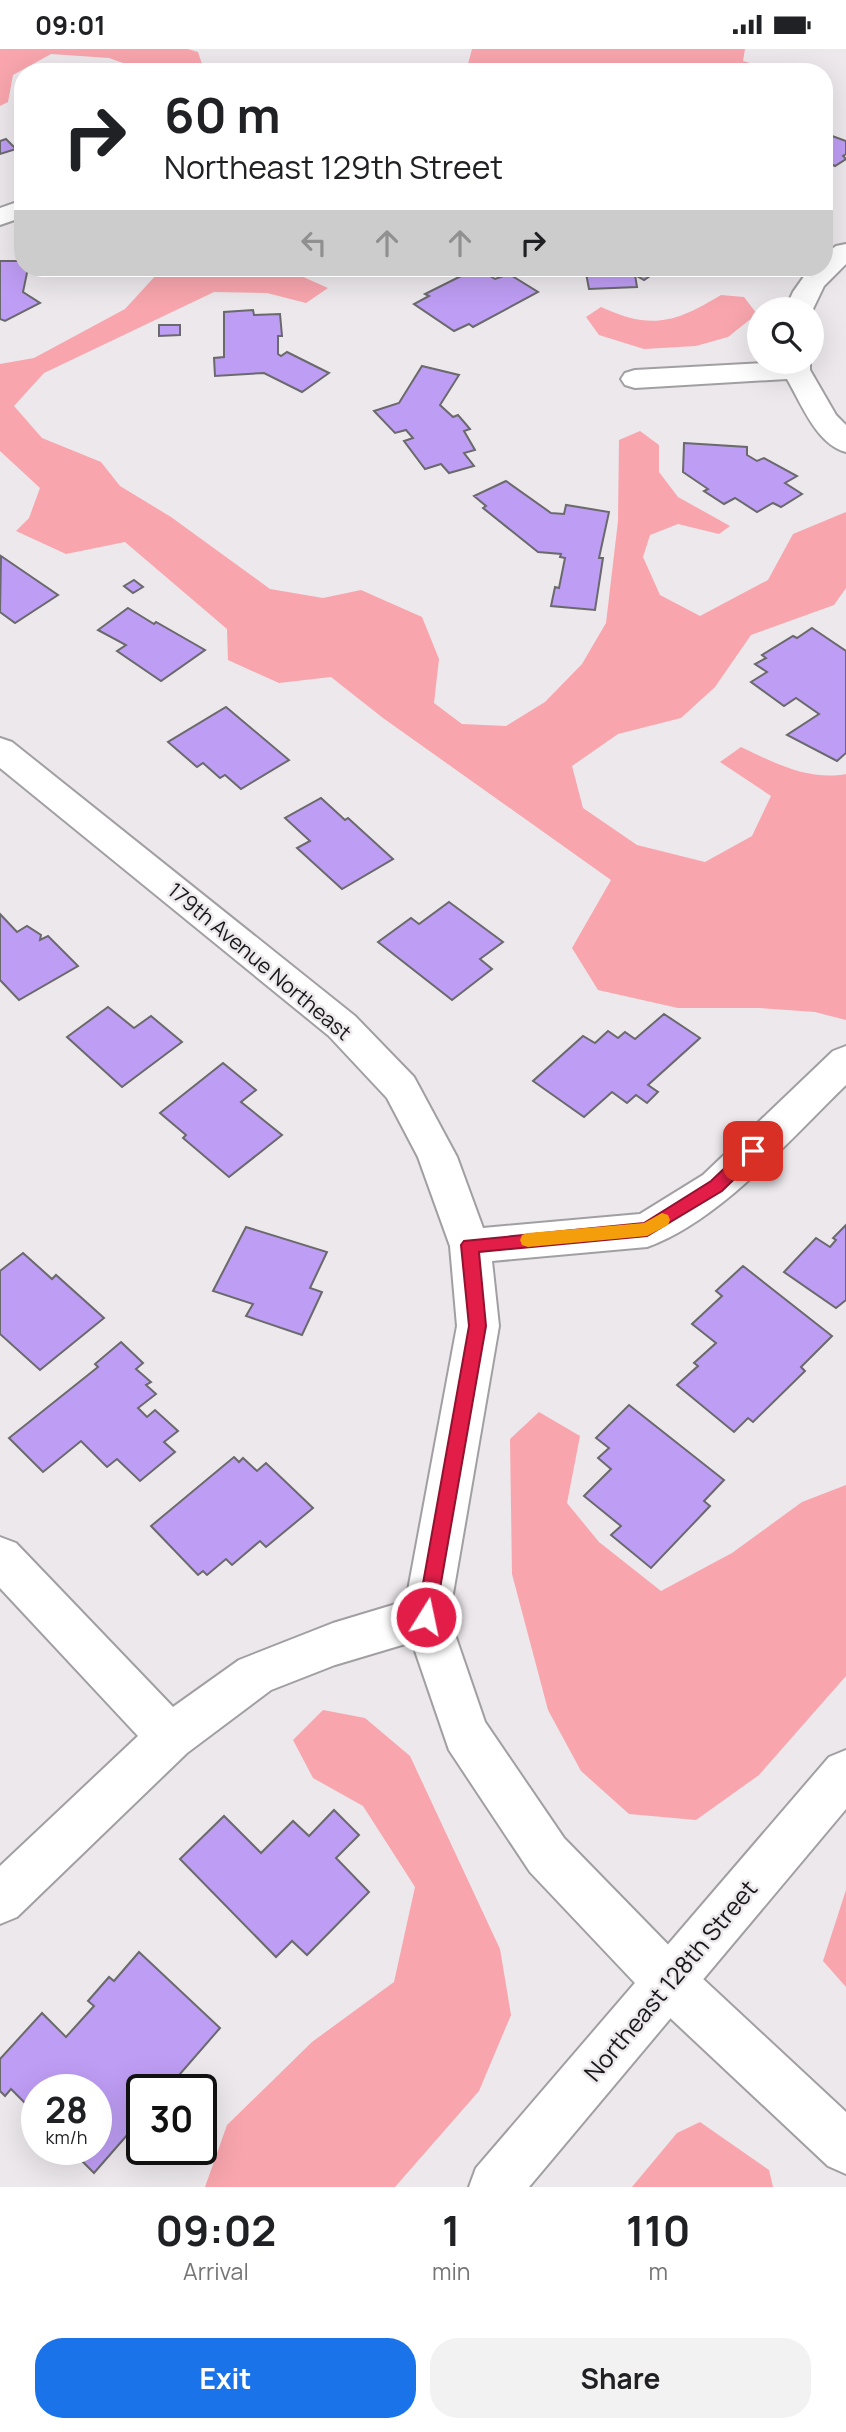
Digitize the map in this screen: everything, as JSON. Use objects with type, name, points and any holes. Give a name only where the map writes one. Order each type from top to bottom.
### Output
[{"type":"street","points":[[803,297],[817,277]]},
{"type":"street","points":[[635,380],[747,370]]},
{"type":"street","points":[[800,374],[824,419],[846,443]]},
{"type":"street","name":"179th Avenue Northeast","points":[[0,750],[342,1026],[401,1088],[437,1157],[470,1245],[478,1326],[426,1617],[466,1734],[547,1855],[669,1982],[846,2148]]},
{"type":"street","points":[[470,1245],[647,1230],[717,1186],[846,1061]]},
{"type":"street","points":[[0,1556],[170,1737]]},
{"type":"street","points":[[0,1900],[170,1737],[255,1675],[333,1644],[426,1617]]},
{"type":"street","name":"Northeast 128th Street","points":[[495,2187],[846,1773]]},
{"type":"shaded area","points":[[0,49],[188,49],[198,52],[202,63],[123,63],[109,58],[51,54],[35,63],[14,63],[8,102],[0,106]]},
{"type":"shaded area","points":[[472,49],[745,49],[743,61],[750,63],[468,63]]},
{"type":"shaded area","points":[[154,277],[303,277],[328,288],[306,303],[267,293],[214,292],[44,373],[14,406],[42,438],[101,462],[120,486],[171,517],[270,589],[323,598],[361,590],[422,617],[439,659],[434,703],[462,724],[506,726],[545,702],[582,664],[606,623],[618,521],[619,440],[640,431],[659,445],[659,472],[678,497],[730,526],[719,534],[678,524],[650,535],[643,557],[660,595],[700,616],[768,580],[793,534],[846,512],[846,588],[834,605],[751,635],[715,687],[681,718],[618,734],[572,766],[583,808],[637,845],[705,862],[752,836],[771,796],[720,762],[741,747],[805,773],[832,776],[846,774],[846,1020],[815,1012],[760,1008],[678,1008],[598,990],[572,948],[611,880],[383,718],[331,677],[279,683],[228,660],[227,629],[125,542],[66,554],[16,531],[29,518],[40,488],[0,451],[0,364],[34,358],[125,309]]},
{"type":"shaded area","points":[[721,295],[744,297],[747,301],[747,322],[728,337],[696,346],[644,349],[599,335],[586,317],[601,307],[634,319],[662,320],[690,312]]},
{"type":"shaded area","points":[[539,1412],[580,1436],[567,1503],[599,1542],[661,1591],[732,1553],[802,1502],[846,1485],[846,1676],[759,1775],[696,1820],[629,1814],[581,1771],[548,1710],[512,1574],[510,1439]]},
{"type":"shaded area","points":[[323,1710],[365,1718],[410,1756],[500,1949],[511,2015],[479,2091],[395,2187],[205,2187],[213,2165],[217,2165],[217,2153],[227,2125],[312,2042],[394,1982],[415,1887],[363,1806],[313,1778],[293,1740]]},
{"type":"shaded area","points":[[846,1890],[846,1987],[823,1961]]},
{"type":"shaded area","points":[[700,2122],[769,2170],[773,2187],[632,2187],[677,2133]]},
{"type":"building","points":[[833,136],[846,141],[846,154],[843,156],[846,159],[835,166]]},
{"type":"building","points":[[6,139],[14,150],[0,154],[0,141]]},
{"type":"building","points":[[0,261],[14,261],[14,277],[26,277],[23,292],[40,303],[5,321],[0,319]]},
{"type":"building","points":[[459,277],[514,277],[538,292],[473,327],[469,324],[454,331],[414,304],[429,296],[425,294]]},
{"type":"building","points":[[587,277],[635,277],[637,287],[589,289]]},
{"type":"building","points":[[253,310],[254,315],[280,314],[282,336],[278,336],[278,354],[281,356],[287,352],[329,373],[302,392],[264,373],[215,376],[214,358],[224,357],[224,312]]},
{"type":"building","points":[[159,325],[180,325],[180,335],[159,336]]},
{"type":"building","points":[[422,366],[459,375],[440,405],[453,417],[458,415],[470,429],[464,431],[475,450],[464,453],[474,466],[449,473],[441,464],[425,469],[404,441],[413,438],[406,430],[395,433],[374,411],[399,403]]},
{"type":"building","points":[[684,443],[747,447],[747,455],[757,461],[764,458],[797,476],[785,483],[802,494],[781,507],[773,503],[757,512],[735,498],[724,504],[683,472]]},
{"type":"building","points":[[506,481],[551,513],[564,514],[566,505],[609,512],[599,558],[603,558],[595,610],[551,606],[555,587],[559,588],[565,558],[560,557],[561,554],[538,552],[483,508],[486,506],[474,496]]},
{"type":"building","points":[[1,556],[58,595],[15,623],[0,612]]},
{"type":"building","points":[[134,580],[143,587],[133,593],[124,586]]},
{"type":"building","points":[[128,608],[205,650],[161,681],[117,651],[126,645],[98,630]]},
{"type":"building","points":[[812,628],[846,651],[846,753],[837,761],[787,735],[819,714],[796,698],[784,706],[751,682],[767,672],[755,664],[766,658],[762,655]]},
{"type":"building","points":[[226,707],[289,760],[241,789],[225,775],[220,778],[203,763],[197,767],[168,742]]},
{"type":"building","points":[[321,798],[345,820],[348,818],[393,859],[342,889],[297,848],[310,841],[285,818]]},
{"type":"building","points":[[449,902],[503,942],[480,959],[492,969],[452,1000],[378,942],[411,918],[419,924]]},
{"type":"building","points":[[0,914],[17,932],[27,926],[41,935],[40,940],[48,936],[78,966],[19,1000],[0,980]]},
{"type":"building","points":[[108,1007],[134,1028],[151,1016],[182,1042],[122,1087],[67,1037]]},
{"type":"building","points":[[664,1014],[700,1038],[648,1085],[658,1092],[647,1103],[636,1095],[627,1103],[612,1092],[584,1117],[533,1081],[583,1036],[595,1043],[608,1031],[618,1038],[625,1032],[635,1039]]},
{"type":"building","points":[[223,1063],[256,1090],[241,1102],[282,1135],[229,1177],[183,1138],[186,1135],[160,1113]]},
{"type":"building","points":[[846,1225],[846,1300],[836,1308],[784,1272],[816,1238],[830,1247],[836,1240],[833,1238]]},
{"type":"building","points":[[246,1227],[327,1252],[310,1288],[322,1292],[302,1335],[246,1316],[253,1304],[213,1291]]},
{"type":"building","points":[[23,1253],[52,1279],[56,1275],[104,1318],[40,1370],[0,1334],[0,1271]]},
{"type":"building","points":[[743,1266],[832,1336],[801,1367],[805,1371],[753,1422],[748,1418],[734,1432],[677,1385],[698,1366],[694,1363],[716,1343],[692,1324],[722,1296],[716,1291]]},
{"type":"building","points":[[121,1342],[143,1363],[136,1369],[151,1382],[146,1385],[156,1394],[138,1408],[147,1417],[155,1410],[178,1431],[164,1442],[175,1452],[140,1481],[117,1459],[107,1467],[81,1441],[43,1472],[9,1438],[98,1367],[95,1364]]},
{"type":"building","points":[[629,1405],[724,1480],[704,1501],[710,1506],[651,1568],[611,1535],[621,1526],[584,1496],[611,1469],[598,1458],[609,1448],[596,1438]]},
{"type":"building","points":[[234,1457],[239,1462],[243,1458],[257,1471],[266,1463],[313,1508],[266,1547],[260,1541],[232,1565],[226,1559],[207,1575],[203,1571],[198,1575],[151,1526]]},
{"type":"building","points":[[334,1810],[359,1835],[336,1858],[369,1892],[307,1955],[292,1941],[276,1957],[180,1859],[224,1816],[261,1853],[293,1821],[309,1836]]},
{"type":"building","points":[[139,1952],[220,2028],[180,2074],[126,2074],[126,2136],[112,2152],[112,2074],[21,2074],[21,2099],[11,2089],[5,2096],[0,2091],[0,2059],[42,2013],[66,2037],[94,2006],[88,2001],[109,1977],[114,1981]]},
{"type":"building","points":[[86,2165],[101,2165],[94,2173]]},
{"type":"slow traffic","points":[[528,1240],[647,1230],[662,1220]]},
{"type":"route","points":[[426,1617],[478,1326],[470,1245],[647,1230],[717,1186],[753,1151]]}]
